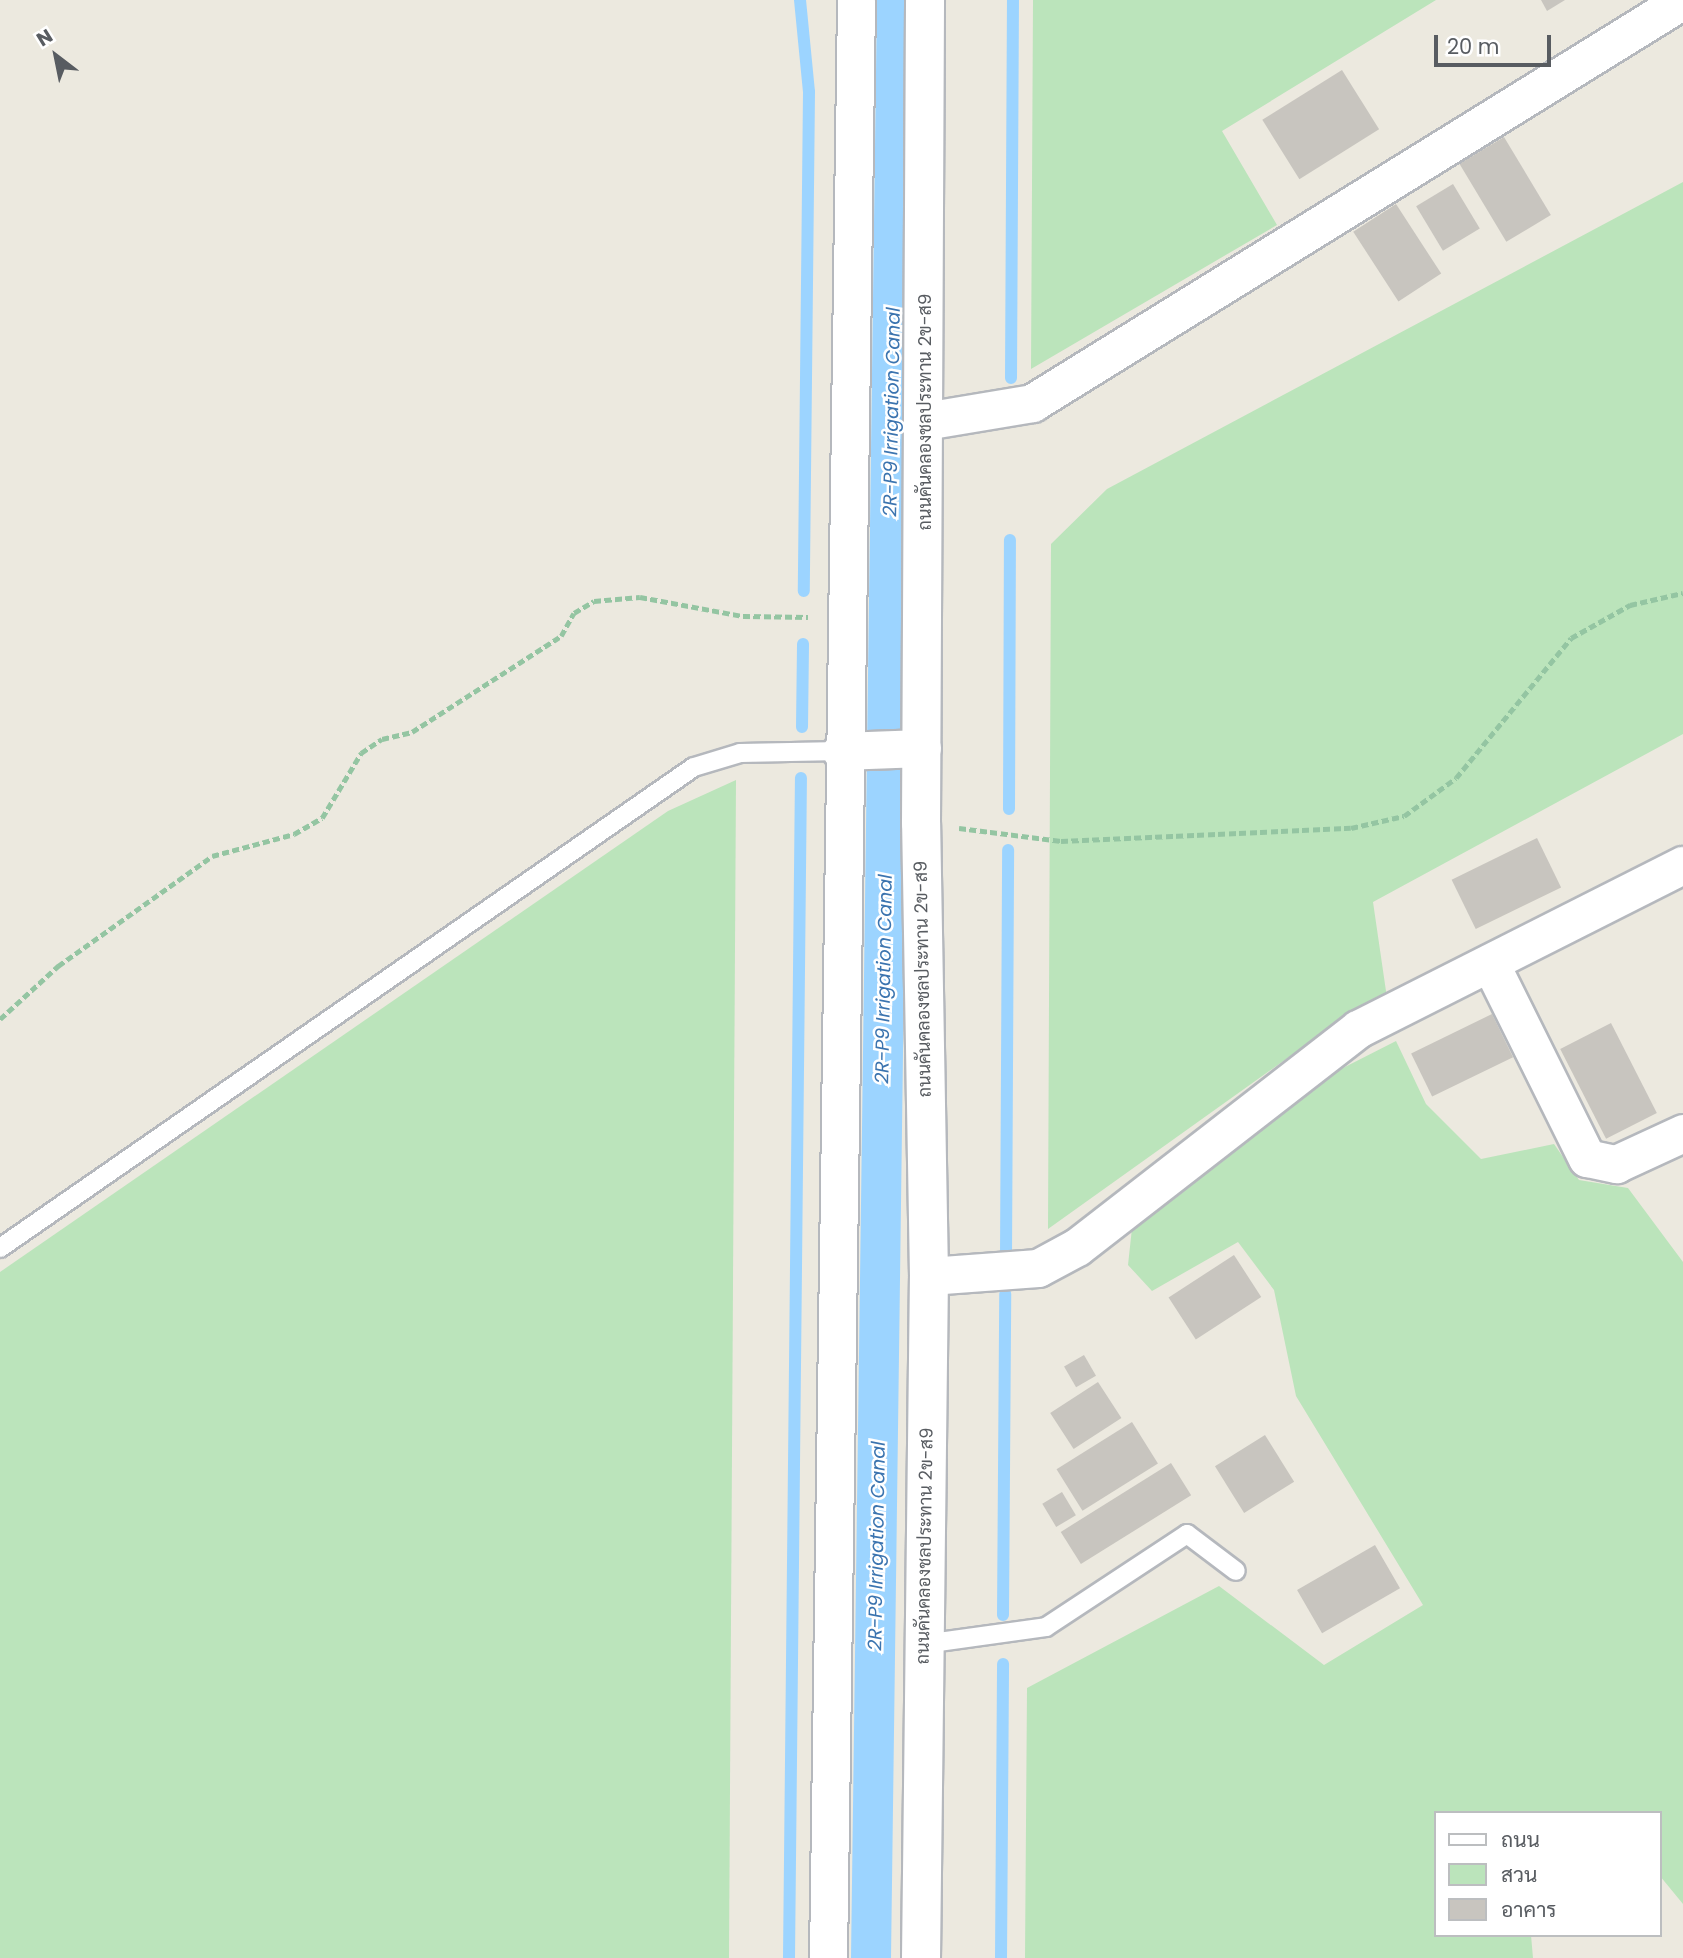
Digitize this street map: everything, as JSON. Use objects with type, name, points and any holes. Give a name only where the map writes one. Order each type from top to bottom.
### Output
[{"type":"street","points":[[828,1958],[844,618],[856,0]]},
{"type":"street","name":"ถนนคันคลองชลประทาน 2ข-ส9","points":[[921,1958],[929,1276],[921,823],[911,748],[925,421],[925,0]]},
{"type":"street","points":[[925,421],[1032,403],[1683,0]]},
{"type":"street","points":[[844,751],[911,748]]},
{"type":"street","points":[[929,1276],[1038,1268],[1077,1247],[1358,1029],[1683,865]]},
{"type":"street","points":[[1490,963],[1587,1158],[1616,1164],[1683,1133]]},
{"type":"lane","points":[[0,1248],[694,767],[740,754],[844,751]]},
{"type":"lane","points":[[924,1644],[1046,1627],[1187,1534],[1236,1571]]},
{"type":"path","points":[[921,823],[1061,841],[1351,828],[1404,816],[1456,778],[1572,638],[1630,605],[1683,593]]},
{"type":"path","points":[[0,1018],[58,966],[212,856],[294,834],[321,818],[361,753],[382,739],[412,732],[561,636],[574,613],[594,601],[640,597],[743,616],[844,618]]},
{"type":"green space","points":[[1033,0],[1436,0],[1222,131],[1277,225],[1031,369]]},
{"type":"green space","points":[[1683,182],[1683,734],[1373,902],[1387,998],[1345,1017],[1048,1229],[1051,544],[1107,489]]},
{"type":"green space","points":[[736,780],[729,1958],[0,1958],[0,1272],[668,811]]},
{"type":"green space","points":[[1396,1041],[1426,1104],[1481,1159],[1554,1144],[1579,1180],[1628,1188],[1683,1262],[1683,1904],[1662,1878],[1662,1811],[1434,1811],[1434,1937],[1531,1937],[1533,1958],[1025,1958],[1027,1688],[1219,1586],[1324,1665],[1423,1605],[1296,1396],[1274,1290],[1238,1242],[1152,1291],[1128,1265],[1132,1228],[1339,1070]]},
{"type":"building","points":[[1541,0],[1565,0],[1547,11]]},
{"type":"building","points":[[1342,70],[1379,129],[1299,179],[1262,120]]},
{"type":"building","points":[[1504,137],[1551,215],[1506,242],[1459,164]]},
{"type":"building","points":[[1453,184],[1480,229],[1443,251],[1416,206]]},
{"type":"building","points":[[1396,204],[1441,274],[1398,301],[1353,232]]},
{"type":"building","points":[[1537,838],[1561,887],[1476,929],[1452,880]]},
{"type":"building","points":[[1492,1014],[1513,1057],[1432,1097],[1411,1053]]},
{"type":"building","points":[[1611,1023],[1657,1113],[1606,1139],[1560,1049]]},
{"type":"building","points":[[1234,1255],[1261,1297],[1196,1339],[1169,1297]]},
{"type":"building","points":[[1084,1355],[1096,1376],[1076,1387],[1064,1366]]},
{"type":"building","points":[[1098,1382],[1121,1418],[1074,1449],[1050,1413]]},
{"type":"building","points":[[1132,1422],[1158,1464],[1082,1511],[1057,1469]]},
{"type":"building","points":[[1265,1435],[1294,1482],[1244,1513],[1215,1466]]},
{"type":"building","points":[[1171,1463],[1191,1495],[1081,1564],[1061,1532]]},
{"type":"building","points":[[1062,1492],[1076,1515],[1056,1527],[1042,1504]]},
{"type":"building","points":[[1375,1545],[1400,1588],[1322,1633],[1297,1590]]},
{"type":"waterway","points":[[800,0],[809,92],[804,591]]},
{"type":"waterway","name":"2R-P9 Irrigation Canal","points":[[871,1958],[897,0]]},
{"type":"waterway","points":[[1011,378],[1013,0]]},
{"type":"waterway","points":[[1009,809],[1010,540]]},
{"type":"waterway","points":[[802,727],[803,644]]},
{"type":"waterway","points":[[789,1958],[801,778]]},
{"type":"waterway","points":[[1006,1257],[1008,850]]},
{"type":"waterway","points":[[1003,1615],[1005,1294]]},
{"type":"waterway","points":[[1001,1958],[1003,1664]]}]
